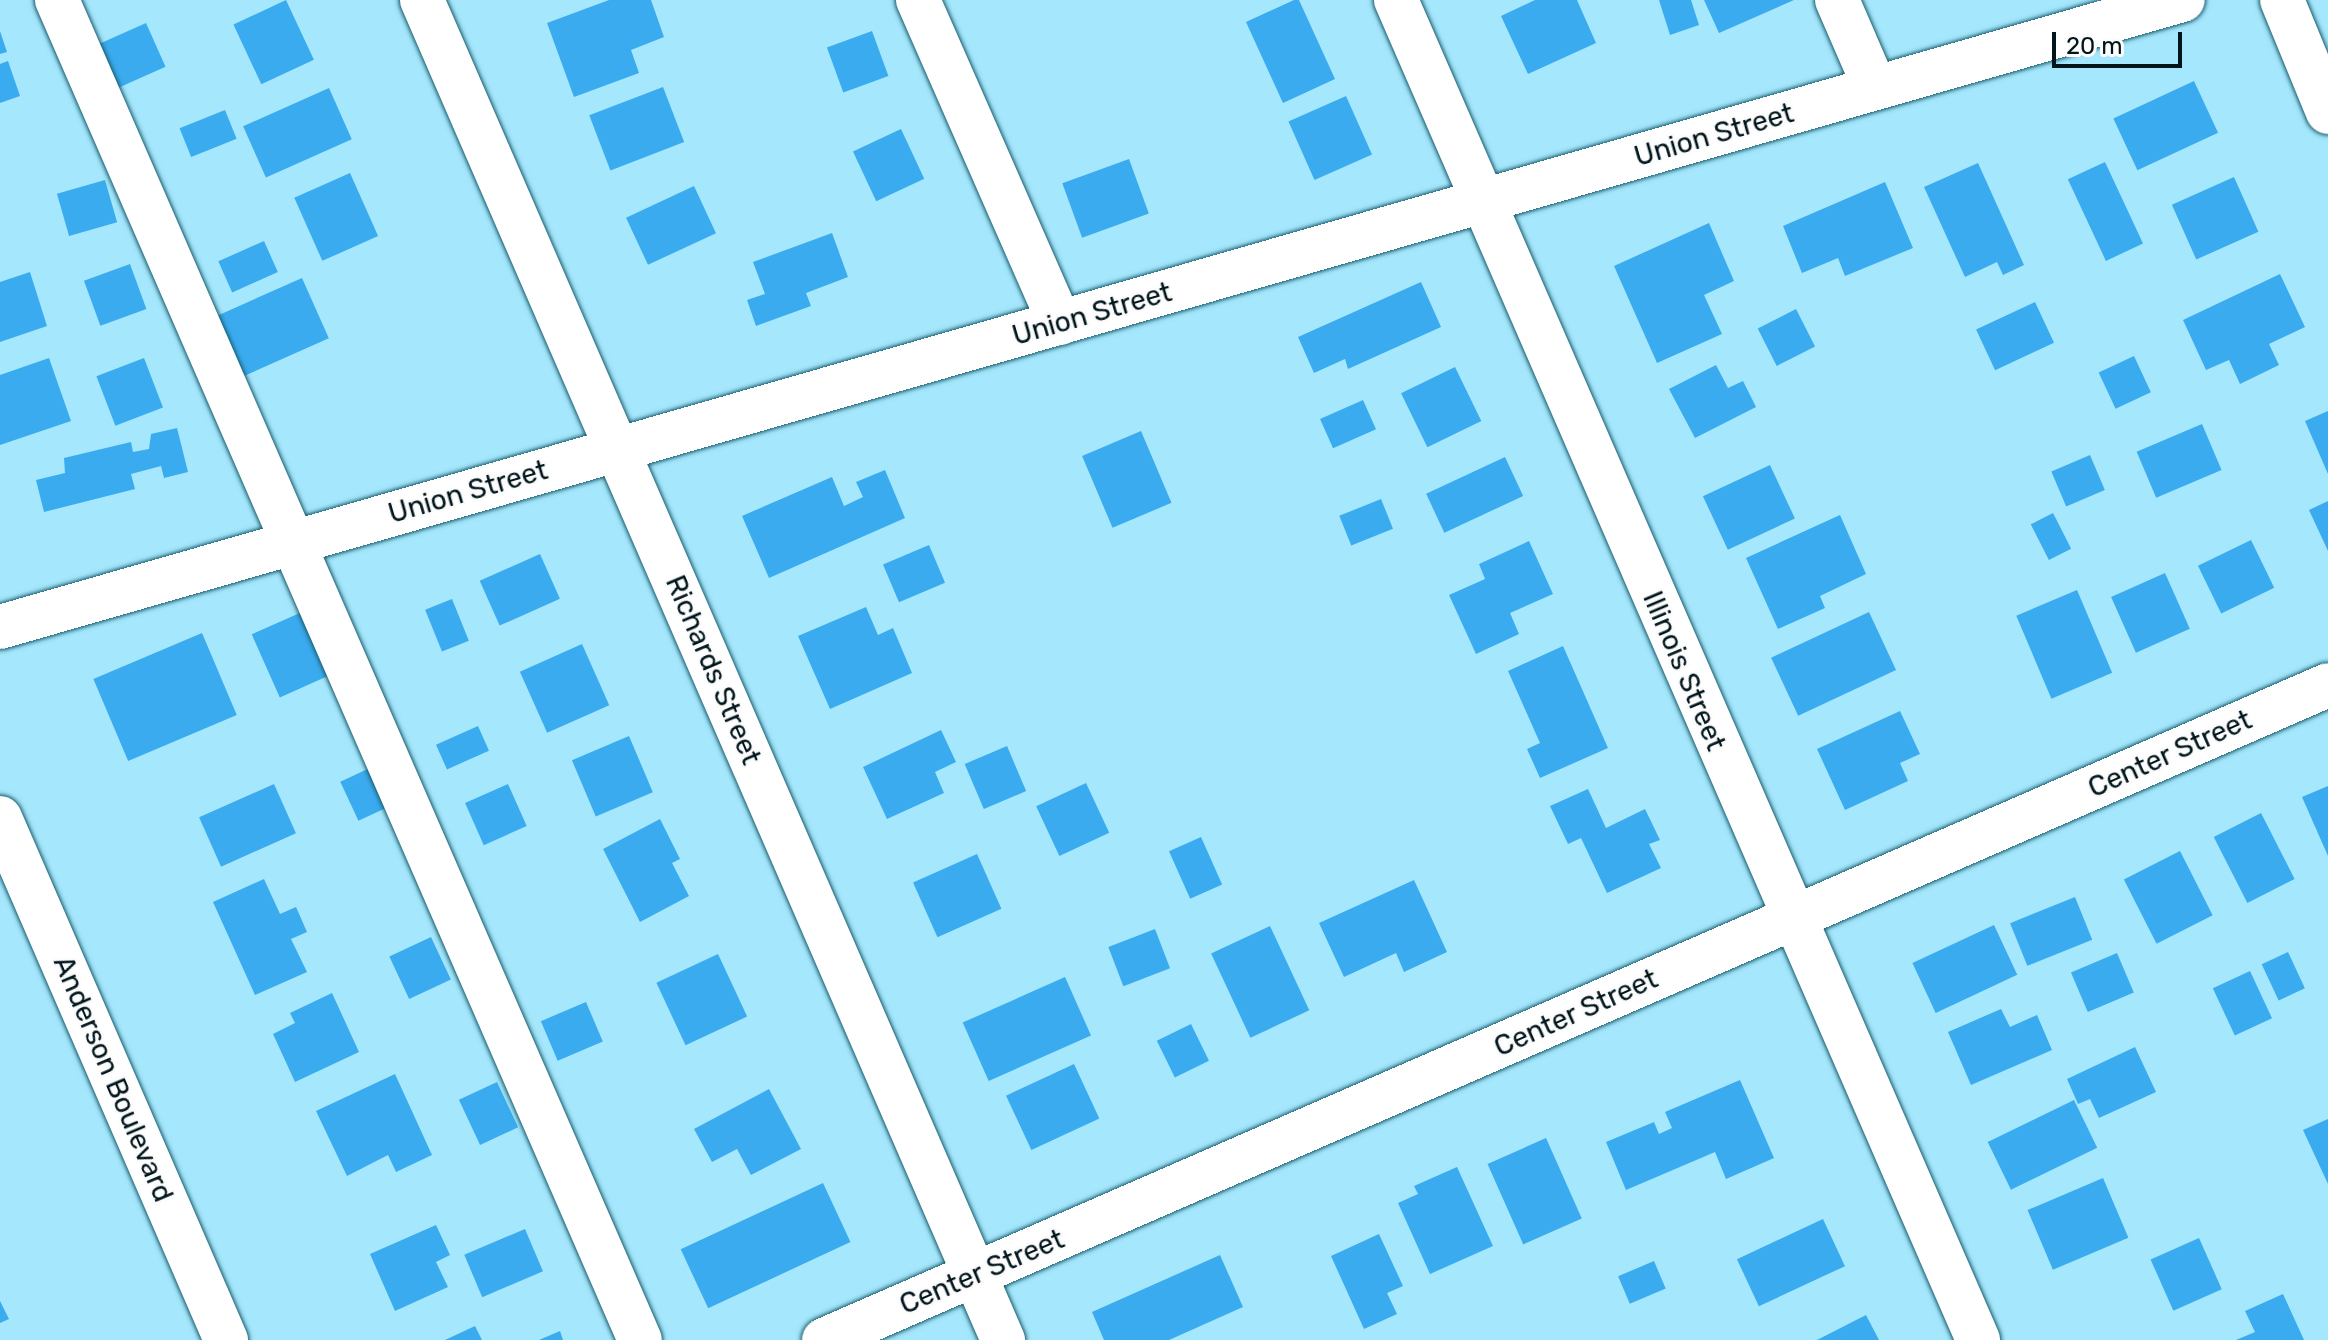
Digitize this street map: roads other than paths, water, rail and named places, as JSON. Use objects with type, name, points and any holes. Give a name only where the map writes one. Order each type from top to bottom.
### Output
[{"type":"street","points":[[57,0],[640,1340]]},
{"type":"street","name":"Richards Street","points":[[422,0],[1003,1340]]},
{"type":"street","points":[[918,0],[1060,323]]},
{"type":"street","name":"Illinois Street","points":[[1396,0],[1481,203],[1978,1340]]},
{"type":"street","points":[[1837,0],[1875,88]]},
{"type":"street","name":"Union Street","points":[[0,627],[2183,0]]},
{"type":"street","points":[[2282,0],[2328,112]]},
{"type":"street","name":"Center Street","points":[[824,1340],[2328,685]]},
{"type":"street","name":"Anderson Boulevard","points":[[0,818],[226,1340]]}]
